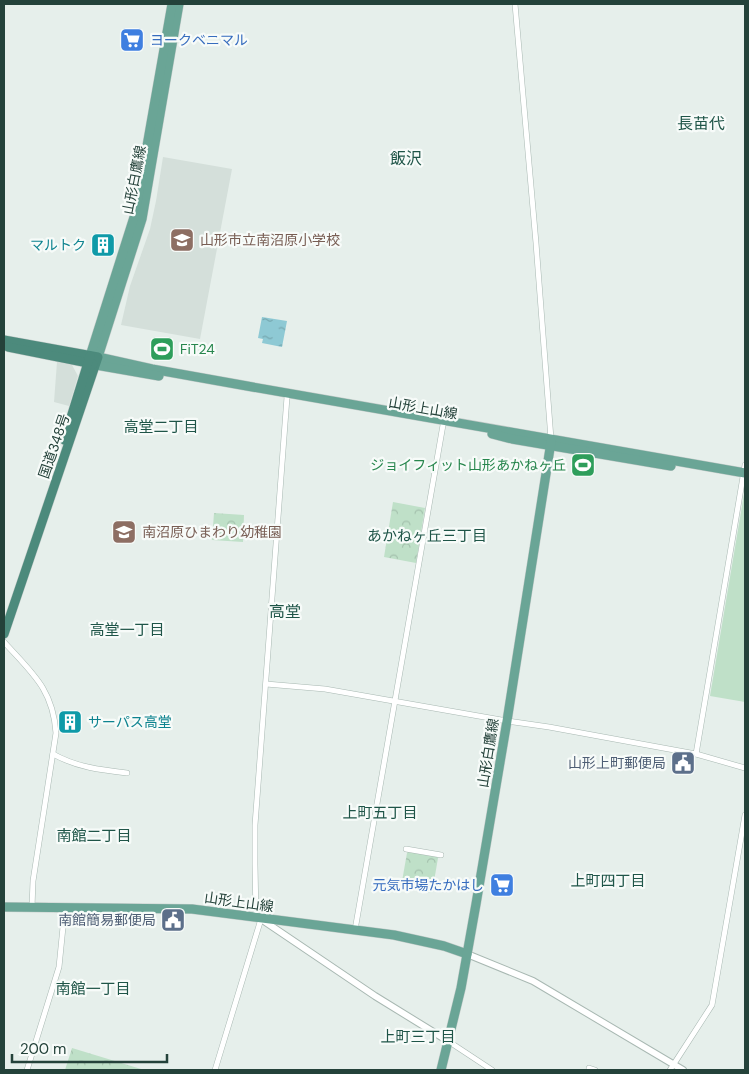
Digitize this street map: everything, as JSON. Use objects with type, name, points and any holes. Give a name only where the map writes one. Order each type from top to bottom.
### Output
[{"type":"highway","points":[[4,340],[93,360]]},
{"type":"highway","points":[[4,346],[93,360]]},
{"type":"highway","name":"国道348号","points":[[4,620],[93,360]]},
{"type":"highway","name":"国道348号","points":[[4,634],[93,360]]},
{"type":"main road","name":"山形白鷹線","points":[[93,360],[135,214],[172,4]]},
{"type":"main road","name":"山形白鷹線","points":[[93,360],[142,219],[179,4]]},
{"type":"main road","name":"山形上山線","points":[[93,360],[443,426],[745,474]]},
{"type":"main road","name":"山形上山線","points":[[93,360],[247,386],[551,442]]},
{"type":"main road","name":"山形白鷹線","points":[[441,1070],[468,954],[551,442]]},
{"type":"main road","name":"山形上山線","points":[[4,906],[192,909],[394,935],[444,946],[468,954]]},
{"type":"street","points":[[515,4],[538,262],[551,442]]},
{"type":"street","points":[[216,1070],[259,918],[255,865],[256,825],[287,397]]},
{"type":"street","points":[[354,930],[443,426]]},
{"type":"street","points":[[696,754],[745,474]]},
{"type":"street","points":[[4,642],[43,687],[49,698],[56,726],[33,881],[32,907]]},
{"type":"street","points":[[266,684],[325,689],[549,727],[696,754],[745,768]]},
{"type":"street","points":[[53,754],[78,765],[127,773]]},
{"type":"street","points":[[671,1067],[712,1005],[745,815]]},
{"type":"street","points":[[406,849],[441,855]]},
{"type":"street","points":[[27,1070],[59,966],[65,907]]},
{"type":"street","points":[[259,918],[375,996],[492,1070]]},
{"type":"street","points":[[468,954],[533,981],[671,1067],[683,1070]]},
{"type":"shaded area","name":"山形市立南沼原小学校","points":[[163,157],[232,169],[200,339],[121,325],[130,286],[150,229]]},
{"type":"shaded area","points":[[57,362],[72,365],[78,376],[69,406],[54,402]]},
{"type":"green space","points":[[745,488],[745,702],[710,696]]},
{"type":"green space","points":[[393,502],[425,508],[416,563],[384,557]]},
{"type":"green space","points":[[214,513],[244,515],[243,542],[212,540]]},
{"type":"green space","points":[[409,851],[436,855],[438,858],[432,893],[401,887],[407,853]]},
{"type":"green space","points":[[72,1048],[141,1069],[141,1070],[65,1070]]},
{"type":"water","points":[[262,317],[287,321],[282,347],[262,343],[263,339],[258,338]]},
{"type":"place","name":"ヨークベニマル","points":[[132,40]]},
{"type":"place","name":"山形市立南沼原小学校","points":[[182,240]]},
{"type":"place","name":"マルトク","points":[[103,245]]},
{"type":"place","name":"FiT24","points":[[162,349]]},
{"type":"place","name":"ジョイフィット山形あかねヶ丘","points":[[583,465]]},
{"type":"place","name":"南沼原ひまわり幼稚園","points":[[124,532]]},
{"type":"place","name":"サーパス高堂","points":[[70,722]]},
{"type":"place","name":"山形上町郵便局","points":[[683,763]]},
{"type":"place","name":"元気市場たかはし","points":[[502,885]]},
{"type":"place","name":"南館簡易郵便局","points":[[173,920]]},
{"type":"district","name":"長苗代","points":[[701,123]]},
{"type":"district","name":"飯沢","points":[[406,158]]},
{"type":"district","name":"高堂二丁目","points":[[161,427]]},
{"type":"district","name":"あかねヶ丘三丁目","points":[[427,536]]},
{"type":"district","name":"高堂","points":[[285,611]]},
{"type":"district","name":"高堂一丁目","points":[[127,630]]},
{"type":"district","name":"上町五丁目","points":[[380,813]]},
{"type":"district","name":"南館二丁目","points":[[94,836]]},
{"type":"district","name":"上町四丁目","points":[[608,881]]},
{"type":"district","name":"南館一丁目","points":[[93,989]]},
{"type":"district","name":"上町三丁目","points":[[418,1037]]}]
